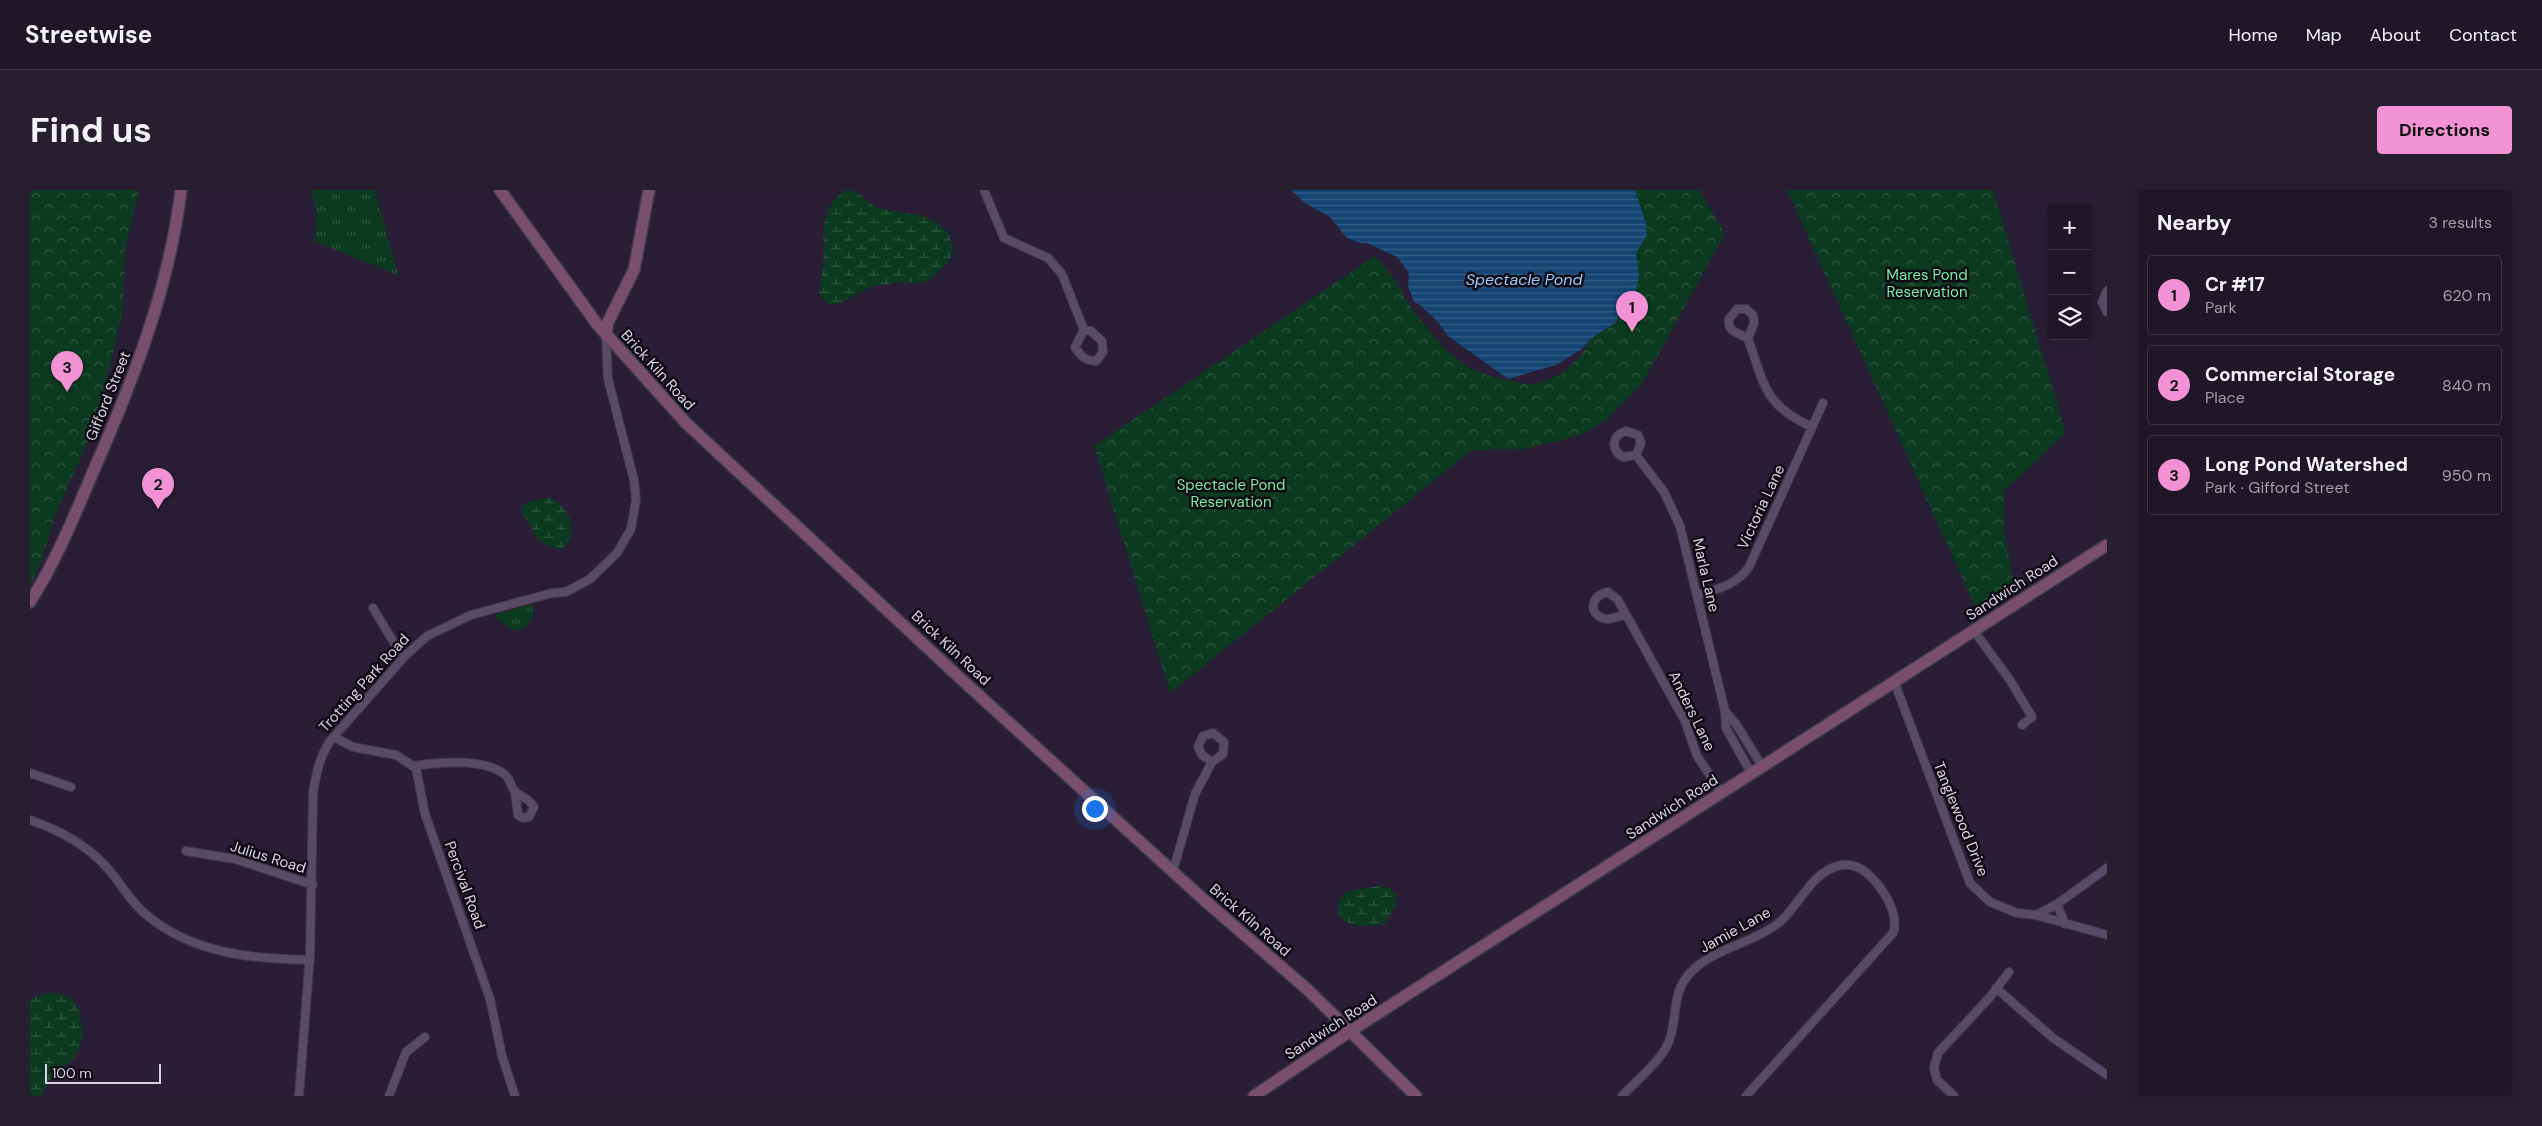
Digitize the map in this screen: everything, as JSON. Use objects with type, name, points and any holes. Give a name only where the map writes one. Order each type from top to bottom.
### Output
[{"type":"main road","name":"Gifford Street","points":[[30,602],[66,535],[139,361],[167,270],[181,190]]},
{"type":"main road","name":"Brick Kiln Road","points":[[500,190],[606,334],[680,417],[1173,871],[1308,990],[1416,1096]]},
{"type":"main road","points":[[606,334],[608,322],[634,270],[649,190]]},
{"type":"main road","name":"Sandwich Road","points":[[1254,1096],[1349,1032],[2107,545]]},
{"type":"street","points":[[984,190],[1004,238],[1048,258],[1062,274],[1084,330]]},
{"type":"street","points":[[2107,291],[2102,302],[2107,312]]},
{"type":"street","name":"Trotting Park Road","points":[[302,1096],[310,960],[313,794],[316,772],[322,753],[405,656],[427,636],[455,622],[519,602],[566,592],[590,578],[617,553],[631,529],[636,500],[634,480],[608,379],[606,334]]},
{"type":"street","points":[[1748,340],[1773,401],[1786,414],[1812,427]]},
{"type":"street","name":"Victoria Lane","points":[[1698,595],[1732,584],[1749,567],[1823,403]]},
{"type":"street","name":"Marla Lane","points":[[1636,455],[1664,492],[1673,509],[1688,553],[1715,677],[1725,711],[1726,728],[1751,773]]},
{"type":"street","points":[[373,608],[396,646],[405,656]]},
{"type":"street","name":"Anders Lane","points":[[1626,614],[1682,717],[1697,756],[1722,793]]},
{"type":"street","points":[[1974,631],[2010,680],[2032,716]]},
{"type":"street","name":"Tanglewood Drive","points":[[1894,681],[1970,883],[1990,902],[2017,913],[2036,915],[2107,935]]},
{"type":"street","name":"Marla Lane","points":[[1725,711],[1736,724],[1762,766]]},
{"type":"street","points":[[2022,725],[2032,716],[2041,716]]},
{"type":"street","points":[[334,737],[353,747],[396,756],[413,766],[447,762],[484,766],[505,775],[515,791]]},
{"type":"street","points":[[1173,871],[1180,852],[1192,804],[1212,762]]},
{"type":"street","name":"Percival Road","points":[[413,766],[421,785],[425,814],[490,1000],[502,1056],[515,1096]]},
{"type":"street","points":[[30,773],[71,787]]},
{"type":"street","points":[[30,820],[58,830],[77,841],[109,870],[128,895],[150,918],[182,937],[237,956],[310,960]]},
{"type":"street","name":"Julius Road","points":[[186,851],[235,859],[312,885]]},
{"type":"street","name":"Jamie Lane","points":[[1622,1096],[1669,1042],[1680,988],[1690,973],[1710,958],[1761,935],[1781,920],[1826,871],[1841,865],[1855,866],[1867,873],[1887,898],[1895,922],[1893,933],[1746,1096]]},
{"type":"street","points":[[2036,915],[2057,904],[2107,868]]},
{"type":"street","points":[[2057,904],[2065,924]]},
{"type":"street","points":[[1954,1096],[1938,1080],[1934,1068],[1938,1053],[2009,972]]},
{"type":"street","points":[[1996,988],[2053,1038],[2107,1075]]},
{"type":"street","points":[[389,1096],[406,1052],[425,1037]]},
{"type":"green space","points":[[30,190],[139,190],[125,251],[123,310],[96,423],[54,518],[42,559],[30,587]]},
{"type":"green space","points":[[311,190],[375,190],[398,275],[314,241],[317,213]]},
{"type":"green space","points":[[846,190],[857,192],[877,208],[922,216],[935,221],[948,232],[954,250],[948,263],[928,281],[900,282],[873,286],[838,304],[828,304],[819,293],[823,269],[824,225],[830,206]]},
{"type":"green space","name":"Spectacle Pond Reservation","points":[[1601,190],[1699,190],[1725,233],[1642,384],[1606,420],[1581,435],[1525,449],[1472,450],[1170,693],[1094,446],[1375,256],[1393,277],[1414,312],[1444,348],[1469,368],[1496,378],[1533,385],[1562,374],[1582,354],[1605,311]]},
{"type":"green space","name":"Mares Pond Reservation","points":[[1787,190],[1993,190],[2066,433],[2004,491],[2005,538],[2016,593],[1978,613]]},
{"type":"green space","points":[[547,498],[554,499],[566,511],[572,528],[571,537],[566,545],[558,550],[539,541],[520,509],[526,503]]},
{"type":"green space","points":[[529,605],[533,607],[534,614],[527,626],[522,630],[510,629],[495,616],[497,614]]},
{"type":"green space","points":[[1379,886],[1390,888],[1396,895],[1395,906],[1385,924],[1376,926],[1356,925],[1341,918],[1338,911],[1339,903],[1345,892]]},
{"type":"green space","points":[[48,993],[61,994],[73,1000],[79,1010],[83,1032],[82,1040],[75,1057],[50,1079],[41,1096],[30,1096],[30,999]]},
{"type":"water","name":"Spectacle Pond","points":[[1291,190],[1635,190],[1646,224],[1647,235],[1636,253],[1639,275],[1635,295],[1626,303],[1616,322],[1590,339],[1582,349],[1556,365],[1508,379],[1448,336],[1438,322],[1420,305],[1414,302],[1408,286],[1409,273],[1397,257],[1367,243],[1360,243],[1347,238],[1330,217],[1305,203]]},
{"type":"place","name":"Cr #17","points":[[1632,332]]},
{"type":"place","name":"Long Pond Watershed","points":[[67,392]]},
{"type":"place","name":"Commercial Storage","points":[[158,509]]}]
